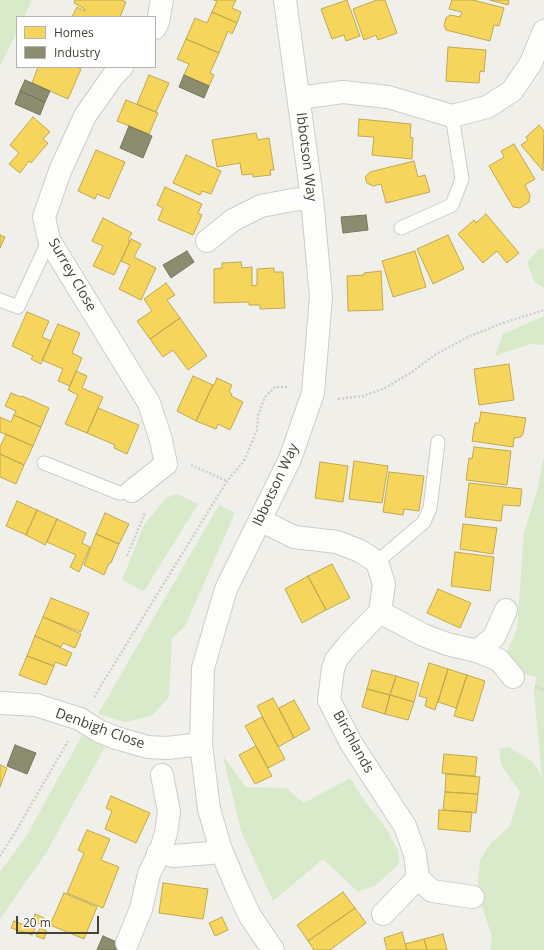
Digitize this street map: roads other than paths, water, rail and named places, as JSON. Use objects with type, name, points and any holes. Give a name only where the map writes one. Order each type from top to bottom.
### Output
[{"type":"street","points":[[156,26],[162,0]]},
{"type":"street","name":"Ibbotson Way","points":[[273,950],[250,916],[221,850],[209,809],[201,744],[204,668],[226,589],[290,459],[313,393],[321,297],[312,198],[285,0]]},
{"type":"street","points":[[299,98],[343,92],[388,97],[452,116],[488,107],[512,91],[532,63],[544,32]]},
{"type":"street","name":"Surrey Close","points":[[121,68],[113,76],[85,116],[60,171],[44,217],[50,240],[149,403],[161,440],[175,463],[132,491]]},
{"type":"street","points":[[207,241],[233,220],[261,206],[312,198]]},
{"type":"street","points":[[260,520],[294,537],[337,542],[360,551],[377,562],[384,584],[380,612],[423,635],[499,660],[513,677]]},
{"type":"street","points":[[477,652],[494,637],[506,610]]},
{"type":"street","name":"Birchlands","points":[[380,612],[348,645],[336,660],[333,669],[329,700],[350,744],[405,826],[415,854],[418,878]]},
{"type":"street","name":"Denbigh Close","points":[[0,703],[36,705],[80,719],[116,738],[148,747],[167,748],[201,744]]},
{"type":"street","points":[[128,943],[141,909],[149,874],[166,833],[169,812],[162,775]]},
{"type":"street","points":[[158,853],[173,856],[204,854],[221,850]]},
{"type":"street","points":[[383,914],[418,878],[432,891],[473,897]]},
{"type":"lane","points":[[401,228],[452,205],[462,179],[452,116]]},
{"type":"lane","points":[[0,300],[18,307],[50,240]]},
{"type":"lane","points":[[377,562],[424,522],[430,508],[438,442]]},
{"type":"lane","points":[[44,463],[119,493],[132,491]]}]
